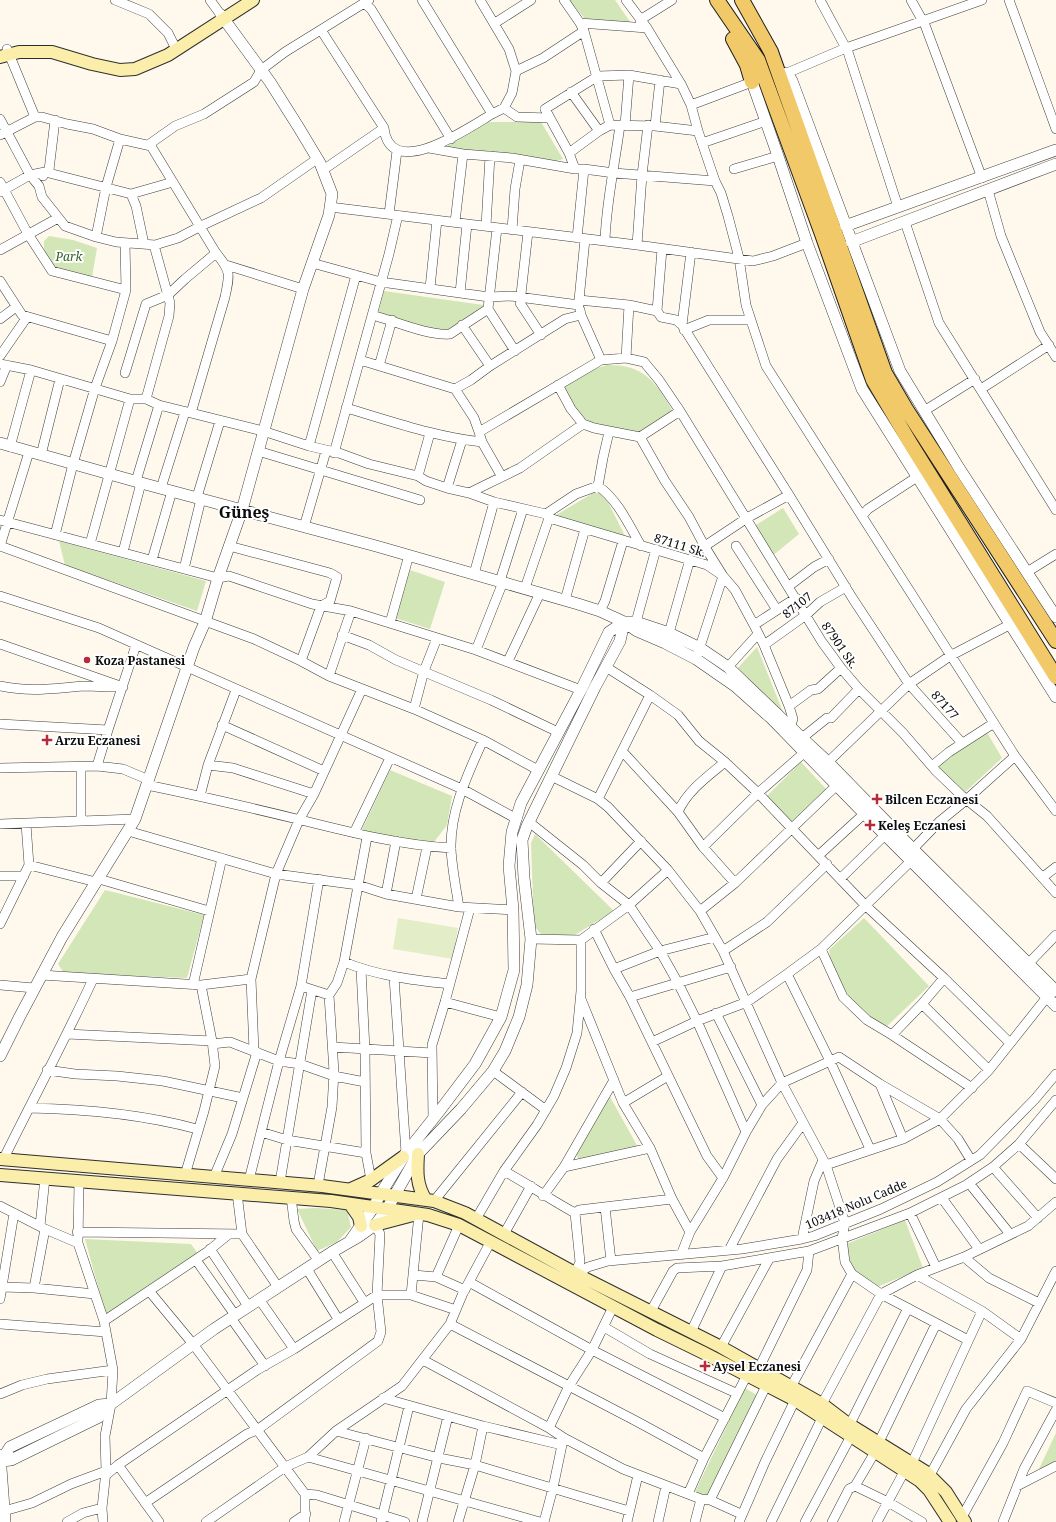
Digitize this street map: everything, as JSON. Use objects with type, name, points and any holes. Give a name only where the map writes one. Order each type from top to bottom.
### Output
[{"type":"main road","points":[[4,53],[32,51],[52,52],[92,64],[120,70],[135,69],[168,55],[223,17],[243,0]]},
{"type":"main road","points":[[4,53],[28,44],[52,46],[106,60],[133,64],[174,46],[253,0]]},
{"type":"main road","points":[[712,0],[720,18],[742,53],[752,82]]},
{"type":"main road","points":[[717,0],[758,60],[822,234],[873,380],[912,446],[1056,677]]},
{"type":"main road","points":[[742,0],[771,52],[787,73]]},
{"type":"main road","points":[[771,52],[885,372],[906,409],[1056,641]]},
{"type":"main road","points":[[418,1154],[418,1181],[420,1192],[430,1200]]},
{"type":"main road","points":[[350,1190],[371,1180],[404,1155]]},
{"type":"main road","points":[[1,1159],[318,1185],[430,1200],[465,1213],[576,1273],[722,1347],[822,1404],[850,1424],[877,1447]]},
{"type":"main road","points":[[0,1175],[291,1197],[419,1214],[459,1225],[613,1307],[795,1400],[852,1436],[877,1447],[908,1466],[930,1475],[946,1492],[964,1520]]},
{"type":"main road","points":[[350,1204],[359,1217],[361,1226]]},
{"type":"main road","points":[[375,1225],[419,1214]]},
{"type":"main road","points":[[908,1466],[929,1490],[950,1522]]},
{"type":"street","points":[[115,0],[148,14],[168,33],[174,46]]},
{"type":"street","points":[[0,1056],[34,988],[62,937],[135,819],[194,647],[205,622],[218,578],[242,510],[303,289],[329,215],[332,194],[317,159],[299,128],[261,70],[210,0]]},
{"type":"street","points":[[422,0],[492,114]]},
{"type":"street","points":[[321,30],[384,128],[385,136],[393,149],[397,151],[408,151],[429,148],[451,139],[504,108],[512,93],[516,71],[509,49],[480,0]]},
{"type":"street","points":[[495,23],[531,0]]},
{"type":"street","points":[[564,0],[582,27],[598,76],[610,125]]},
{"type":"street","points":[[626,0],[647,28],[681,84],[691,105],[702,143],[715,181],[721,193],[740,258],[746,305],[766,366],[1015,756],[1056,811]]},
{"type":"street","points":[[640,20],[672,0]]},
{"type":"street","points":[[820,0],[846,48],[898,207]]},
{"type":"street","points":[[912,0],[923,20],[982,178]]},
{"type":"street","points":[[982,0],[846,48],[787,73],[792,81],[900,371],[959,468],[1056,617]]},
{"type":"street","points":[[1009,0],[1056,129]]},
{"type":"street","points":[[151,146],[151,143],[175,126],[204,114],[254,82],[261,70],[285,52],[367,1],[451,139]]},
{"type":"street","points":[[516,71],[543,58],[582,27],[647,28]]},
{"type":"street","points":[[4,53],[35,117]]},
{"type":"street","points":[[575,169],[569,153],[545,109],[598,76],[630,74],[681,84]]},
{"type":"street","points":[[605,241],[606,218],[623,125],[630,74]]},
{"type":"street","points":[[637,245],[642,176],[660,80]]},
{"type":"street","points":[[691,105],[752,82],[806,243],[862,389],[1056,697]]},
{"type":"street","points":[[571,92],[599,130]]},
{"type":"street","points":[[504,108],[517,117],[549,118]]},
{"type":"street","points":[[4,133],[35,117],[42,117],[93,128],[120,139],[151,146],[216,252],[226,265],[229,281],[225,297],[188,412],[161,488]]},
{"type":"street","points":[[0,119],[4,133],[39,186],[42,197],[65,226],[96,237],[125,243],[154,245],[178,238],[261,198],[317,159]]},
{"type":"street","points":[[39,186],[45,172],[49,170],[55,120]]},
{"type":"street","points":[[702,143],[766,121]]},
{"type":"street","points":[[569,153],[599,130],[610,125],[652,126],[698,131]]},
{"type":"street","points":[[323,170],[384,128]]},
{"type":"street","points":[[96,237],[106,187],[120,139]]},
{"type":"street","points":[[429,148],[575,169],[642,176],[715,181]]},
{"type":"street","points":[[845,226],[982,178],[1056,150]]},
{"type":"street","points":[[304,527],[321,470],[330,452],[346,408],[381,282],[393,215],[397,151]]},
{"type":"street","points":[[455,222],[463,154]]},
{"type":"street","points":[[486,226],[490,156]]},
{"type":"street","points":[[734,169],[778,156]]},
{"type":"street","points":[[512,230],[515,189],[520,160]]},
{"type":"street","points":[[851,242],[1056,164]]},
{"type":"street","points":[[478,432],[601,360],[580,315],[579,303],[584,169]]},
{"type":"street","points":[[126,290],[52,271],[1,188],[30,174],[45,172],[131,194],[151,187],[173,182]]},
{"type":"street","points":[[988,190],[1001,236],[1040,332],[1056,356]]},
{"type":"street","points":[[131,194],[138,212],[144,244]]},
{"type":"street","points":[[330,207],[740,258],[753,261],[773,256],[806,243]]},
{"type":"street","points":[[1,248],[58,218]]},
{"type":"street","points":[[430,288],[437,220]]},
{"type":"street","points":[[905,222],[939,322],[1056,510]]},
{"type":"street","points":[[460,292],[467,224]]},
{"type":"street","points":[[497,228],[488,309],[515,351]]},
{"type":"street","points":[[528,232],[520,303],[541,335]]},
{"type":"street","points":[[55,535],[73,464],[95,388],[112,341],[126,290],[125,243]]},
{"type":"street","points":[[0,382],[4,364],[60,378],[130,399],[146,399],[169,316],[170,304],[154,245]]},
{"type":"street","points":[[662,249],[657,311],[661,317],[676,320],[683,327]]},
{"type":"street","points":[[125,373],[146,304],[168,295],[216,252]]},
{"type":"street","points":[[683,327],[691,252]]},
{"type":"street","points":[[312,263],[381,282],[489,296],[511,296],[579,303],[629,305],[657,311]]},
{"type":"street","points":[[226,265],[303,289]]},
{"type":"street","points":[[309,446],[356,275]]},
{"type":"street","points":[[0,281],[16,307],[27,317],[112,341]]},
{"type":"street","points":[[626,358],[629,305]]},
{"type":"street","points":[[0,319],[16,307]]},
{"type":"street","points":[[372,315],[444,335],[450,334],[488,309]]},
{"type":"street","points":[[455,389],[566,320],[580,315]]},
{"type":"street","points":[[0,356],[27,317]]},
{"type":"street","points":[[379,366],[392,320]]},
{"type":"street","points":[[683,327],[709,320],[751,320]]},
{"type":"street","points":[[462,325],[490,366]]},
{"type":"street","name":"87177","points":[[683,327],[790,495],[846,587],[909,684],[962,743]]},
{"type":"street","points":[[981,389],[1049,345]]},
{"type":"street","name":"87901 Sk.","points":[[601,360],[626,358],[644,362],[659,380],[680,411],[806,615],[841,668],[932,766],[966,800],[987,816],[1056,893]]},
{"type":"street","points":[[360,360],[455,389],[474,418],[482,442],[502,478]]},
{"type":"street","points":[[31,370],[5,445],[409,555],[565,600],[600,611],[624,622],[637,631],[696,659],[735,686],[772,719],[911,861],[1052,994]]},
{"type":"street","points":[[42,455],[60,378]]},
{"type":"street","points":[[924,410],[975,379]]},
{"type":"street","points":[[558,385],[571,409],[583,424],[609,432],[640,437],[680,411]]},
{"type":"street","points":[[90,544],[130,399]]},
{"type":"street","name":"87111 Sk.","points":[[146,399],[159,405],[263,431],[369,464],[418,476],[448,488],[547,516],[623,541],[656,549],[707,565],[723,576],[735,590],[754,625],[764,645],[789,706],[793,719],[790,727]]},
{"type":"street","points":[[122,552],[159,405]]},
{"type":"street","points":[[346,408],[430,433],[462,440],[482,442]]},
{"type":"street","points":[[184,569],[199,498],[220,421]]},
{"type":"street","points":[[469,493],[502,478],[544,453],[562,438],[583,424]]},
{"type":"street","points":[[598,486],[609,432]]},
{"type":"street","points":[[418,476],[430,433]]},
{"type":"street","points":[[640,437],[693,523],[705,548],[723,576],[696,659]]},
{"type":"street","points":[[448,488],[462,440]]},
{"type":"street","points":[[258,451],[420,500]]},
{"type":"street","points":[[29,452],[4,521],[0,546],[254,639],[329,676],[414,709],[483,740],[538,770]]},
{"type":"street","points":[[862,516],[868,509],[917,477]]},
{"type":"street","points":[[525,588],[547,516],[576,494],[598,486]]},
{"type":"street","points":[[598,486],[607,492],[616,504],[641,546]]},
{"type":"street","points":[[152,560],[172,491]]},
{"type":"street","points":[[705,548],[708,544],[747,518],[790,495]]},
{"type":"street","points":[[474,574],[494,502]]},
{"type":"street","points":[[476,650],[501,582],[523,509]]},
{"type":"street","points":[[4,521],[218,578],[229,576],[321,606],[351,611],[476,650],[581,690]]},
{"type":"street","points":[[565,600],[585,529]]},
{"type":"street","points":[[600,611],[605,601],[623,541]]},
{"type":"street","points":[[229,546],[330,573],[337,577],[330,601],[321,606],[301,661]]},
{"type":"street","points":[[736,546],[776,610]]},
{"type":"street","points":[[636,622],[656,549]]},
{"type":"street","points":[[1027,572],[1056,554]]},
{"type":"street","points":[[390,623],[409,555]]},
{"type":"street","points":[[669,633],[690,559]]},
{"type":"street","points":[[789,586],[814,567],[829,559]]},
{"type":"street","name":"87107","points":[[764,645],[806,615],[820,602],[846,587]]},
{"type":"street","points":[[508,661],[540,593]]},
{"type":"street","points":[[0,596],[99,628],[462,789],[517,819]]},
{"type":"street","points":[[754,625],[796,598]]},
{"type":"street","points":[[329,676],[351,611]]},
{"type":"street","points":[[456,1310],[411,1295],[376,1294],[294,1349],[227,1391],[106,1473],[71,1484],[5,1516],[1,1462],[10,1447],[99,1405],[111,1404],[233,1316],[375,1225],[388,1209],[418,1154],[461,1109],[493,1071],[505,1051],[519,1017],[527,985],[531,939],[524,878],[522,840],[529,822],[595,687],[620,642],[624,622]]},
{"type":"street","points":[[350,1242],[373,1208],[380,1193],[404,1155],[433,1120],[475,1064],[502,1017],[514,970],[513,910],[510,866],[512,832],[522,804],[538,770],[581,690],[609,632],[624,622],[636,622],[669,633],[700,648],[728,666],[828,762],[1028,964],[1052,994],[1056,1006]]},
{"type":"street","points":[[828,762],[909,684],[950,656],[1010,624]]},
{"type":"street","points":[[728,666],[758,634]]},
{"type":"street","points":[[342,635],[369,645],[391,657],[491,700],[558,732]]},
{"type":"street","points":[[414,709],[424,672],[437,638]]},
{"type":"street","points":[[0,644],[123,687]]},
{"type":"street","points":[[97,766],[136,645]]},
{"type":"street","points":[[606,667],[678,714],[699,741],[725,762],[758,793],[865,905],[944,978],[1010,1043]]},
{"type":"street","points":[[789,706],[811,690],[818,689],[841,668]]},
{"type":"street","points":[[0,686],[12,689],[37,690],[84,686],[123,687]]},
{"type":"street","points":[[802,738],[827,718],[832,718],[859,689]]},
{"type":"street","points":[[200,796],[208,765],[236,690]]},
{"type":"street","points":[[214,1177],[232,1134],[256,1051],[251,979],[276,874],[299,820],[314,794],[362,690]]},
{"type":"street","points":[[598,799],[650,695]]},
{"type":"street","points":[[932,766],[962,743],[994,723]]},
{"type":"street","points":[[0,724],[108,730]]},
{"type":"street","points":[[222,725],[324,771]]},
{"type":"street","points":[[459,907],[451,848],[454,822],[462,789],[483,740]]},
{"type":"street","points":[[622,751],[678,812],[703,846],[735,884]]},
{"type":"street","points":[[703,846],[758,793],[805,752]]},
{"type":"street","points":[[913,849],[939,822],[1015,756]]},
{"type":"street","points":[[354,833],[390,758]]},
{"type":"street","points":[[678,812],[681,804],[698,785],[725,762]]},
{"type":"street","points":[[208,765],[233,768],[314,794]]},
{"type":"street","points":[[0,768],[97,766],[123,770],[148,783],[367,837],[427,847],[451,848]]},
{"type":"street","points":[[81,767],[81,821]]},
{"type":"street","points":[[551,776],[598,799],[608,807],[668,870],[700,911],[731,967],[782,1083],[825,1162],[846,1223],[842,1238],[845,1262],[852,1274],[881,1294],[968,1340]]},
{"type":"street","points":[[700,911],[735,884],[757,860],[793,829],[837,785]]},
{"type":"street","points":[[818,855],[865,813]]},
{"type":"street","points":[[0,824],[135,819]]},
{"type":"street","points":[[529,822],[583,865],[601,883],[629,906],[660,951],[678,983],[697,1021],[746,1132]]},
{"type":"street","points":[[0,924],[29,865],[26,824]]},
{"type":"street","points":[[128,831],[276,874],[358,885],[386,894],[459,907],[513,910]]},
{"type":"street","points":[[840,879],[885,835]]},
{"type":"street","points":[[318,1185],[332,1107],[334,1076],[334,1047],[330,995],[337,983],[344,962],[367,837]]},
{"type":"street","points":[[386,894],[396,841]]},
{"type":"street","points":[[601,883],[641,841]]},
{"type":"street","points":[[416,899],[427,847]]},
{"type":"street","points":[[185,1175],[215,1066],[212,1042],[197,985],[209,911],[222,858]]},
{"type":"street","points":[[652,1042],[716,1013],[747,1002],[821,949],[911,861]]},
{"type":"street","points":[[723,951],[767,922],[827,864]]},
{"type":"street","points":[[29,865],[97,881],[209,911]]},
{"type":"street","points":[[1043,878],[1056,867]]},
{"type":"street","points":[[531,939],[581,940],[594,929],[629,906],[668,870]]},
{"type":"street","points":[[0,876],[24,876]]},
{"type":"street","points":[[249,1180],[279,1061],[301,986],[319,879]]},
{"type":"street","points":[[433,1120],[432,1045],[470,908]]},
{"type":"street","points":[[594,929],[630,997],[707,1156],[723,1178]]},
{"type":"street","points":[[1028,964],[1056,934]]},
{"type":"street","points":[[614,969],[660,951],[715,937]]},
{"type":"street","points":[[476,1219],[504,1171],[546,1110],[554,1096],[566,1068],[577,1033],[580,998],[581,940]]},
{"type":"street","points":[[821,949],[843,997],[866,1020],[892,1035],[972,1088]]},
{"type":"street","points":[[344,962],[361,969],[394,977],[450,984]]},
{"type":"street","points":[[630,997],[731,967]]},
{"type":"street","points":[[361,969],[365,1050],[366,1153],[371,1180]]},
{"type":"street","points":[[787,974],[830,1061],[870,1150]]},
{"type":"street","points":[[41,976],[197,985],[251,979]]},
{"type":"street","points":[[394,977],[400,1052],[404,1155]]},
{"type":"street","points":[[892,1035],[922,1004],[944,978]]},
{"type":"street","points":[[1,1159],[67,1034],[93,979]]},
{"type":"street","points":[[0,985],[34,988]]},
{"type":"street","points":[[301,986],[330,995]]},
{"type":"street","points":[[280,1182],[312,990]]},
{"type":"street","points":[[802,1239],[814,1181],[825,1162],[870,1150],[903,1139],[940,1119],[989,1070],[1052,994]]},
{"type":"street","points":[[580,998],[623,1102],[650,1148],[672,1198],[690,1232]]},
{"type":"street","points":[[445,1002],[502,1017]]},
{"type":"street","points":[[922,1004],[989,1070]]},
{"type":"street","points":[[716,1013],[762,1105]]},
{"type":"street","points":[[67,1034],[230,1042],[279,1061],[300,1064],[334,1076],[365,1082]]},
{"type":"street","points":[[334,1047],[432,1053]]},
{"type":"street","points":[[681,1255],[690,1232],[723,1178],[746,1132],[762,1105],[782,1083],[839,1057],[880,1084],[940,1119],[958,1139],[971,1160]]},
{"type":"street","points":[[47,1070],[75,1074],[117,1076],[163,1081],[243,1098]]},
{"type":"street","points":[[493,1071],[546,1110]]},
{"type":"street","name":"103418 Nolu Cadde","points":[[576,1273],[588,1267],[611,1261],[729,1250],[802,1239],[814,1236],[881,1209],[937,1182],[986,1149],[1035,1099],[1056,1074]]},
{"type":"street","points":[[623,1102],[668,1076]]},
{"type":"street","points":[[543,1196],[564,1167],[614,1080]]},
{"type":"street","points":[[880,1084],[903,1139]]},
{"type":"street","points":[[430,1200],[522,1092]]},
{"type":"street","points":[[650,1311],[673,1271],[677,1268],[722,1266],[809,1251],[910,1213],[942,1198],[969,1183],[993,1167],[1019,1144],[1056,1100]]},
{"type":"street","points":[[29,1108],[56,1108],[104,1112],[165,1120],[198,1129]]},
{"type":"street","points":[[729,1250],[777,1159],[803,1123]]},
{"type":"street","points":[[261,1132],[287,1140],[366,1153]]},
{"type":"street","points":[[1019,1144],[1056,1179]]},
{"type":"street","points":[[564,1167],[650,1148]]},
{"type":"street","points":[[993,1167],[1038,1218]]},
{"type":"street","points":[[504,1171],[531,1186],[543,1196],[575,1213]]},
{"type":"street","points":[[34,1288],[42,1227],[46,1178]]},
{"type":"street","points":[[79,1181],[78,1243],[104,1322],[113,1370],[111,1404],[105,1436],[106,1473],[102,1508],[103,1522]]},
{"type":"street","points":[[969,1183],[1010,1234]]},
{"type":"street","points":[[504,1234],[531,1186]]},
{"type":"street","points":[[237,1193],[242,1234],[278,1288]]},
{"type":"street","points":[[291,1197],[296,1229],[319,1261]]},
{"type":"street","points":[[575,1213],[579,1210],[672,1198]]},
{"type":"street","points":[[942,1198],[979,1249]]},
{"type":"street","points":[[822,1404],[881,1294],[917,1275],[964,1257],[1028,1226],[1056,1202]]},
{"type":"street","points":[[0,1206],[78,1243]]},
{"type":"street","points":[[605,1207],[611,1261]]},
{"type":"street","points":[[0,1299],[14,1213]]},
{"type":"street","points":[[575,1213],[580,1262],[576,1273]]},
{"type":"street","points":[[910,1213],[936,1267]]},
{"type":"street","points":[[411,1295],[419,1214]]},
{"type":"street","points":[[145,1503],[247,1434],[257,1430],[378,1341],[381,1332],[376,1294],[380,1234],[375,1225]]},
{"type":"street","points":[[436,1277],[459,1225]]},
{"type":"street","points":[[77,1232],[242,1234]]},
{"type":"street","points":[[104,1322],[196,1260],[229,1234]]},
{"type":"street","points":[[206,1522],[285,1467],[308,1457],[336,1431],[402,1386],[424,1360],[450,1324],[467,1286],[491,1241]]},
{"type":"street","points":[[210,1249],[248,1306]]},
{"type":"street","points":[[759,1368],[807,1270],[809,1251]]},
{"type":"street","points":[[332,1252],[364,1302]]},
{"type":"street","points":[[964,1257],[989,1278],[1039,1302]]},
{"type":"street","points":[[722,1347],[769,1259]]},
{"type":"street","points":[[196,1260],[265,1366]]},
{"type":"street","points":[[691,1332],[722,1266]]},
{"type":"street","points":[[307,1269],[338,1319]]},
{"type":"street","points":[[930,1475],[966,1409],[1021,1339],[1056,1271]]},
{"type":"street","points":[[791,1387],[852,1274]]},
{"type":"street","points":[[414,1275],[436,1277],[467,1286],[725,1418]]},
{"type":"street","points":[[917,1275],[982,1311],[1021,1339]]},
{"type":"street","points":[[2,1287],[34,1288],[95,1294]]},
{"type":"street","points":[[150,1292],[193,1344],[305,1494],[305,1518],[294,1522]]},
{"type":"street","points":[[259,1299],[294,1349]]},
{"type":"street","points":[[549,1428],[569,1386],[592,1350],[613,1307]]},
{"type":"street","points":[[850,1424],[908,1308]]},
{"type":"street","points":[[877,1522],[943,1398],[982,1311]]},
{"type":"street","points":[[0,1324],[106,1332]]},
{"type":"street","points":[[450,1324],[704,1458]]},
{"type":"street","points":[[833,1522],[850,1490],[855,1486],[877,1447],[936,1324]]},
{"type":"street","points":[[604,1327],[650,1354],[736,1393]]},
{"type":"street","points":[[424,1360],[549,1428],[563,1442]]},
{"type":"street","points":[[0,1394],[22,1385],[47,1379],[113,1370]]},
{"type":"street","points":[[688,1494],[736,1393],[747,1375]]},
{"type":"street","points":[[696,1522],[705,1500],[766,1386]]},
{"type":"street","points":[[964,1520],[1003,1443],[1027,1391],[1056,1403]]},
{"type":"street","points":[[383,1398],[483,1426],[563,1442],[623,1469],[705,1500],[740,1518],[795,1400]]},
{"type":"street","points":[[382,1519],[392,1481],[398,1446],[409,1406]]},
{"type":"street","points":[[1003,1522],[1024,1469],[1056,1410]]},
{"type":"street","points":[[422,1522],[439,1458],[448,1416]]},
{"type":"street","points":[[771,1522],[822,1418]]},
{"type":"street","points":[[458,1522],[475,1465],[483,1426]]},
{"type":"street","points":[[336,1431],[398,1446],[439,1458],[475,1465],[629,1511]]},
{"type":"street","points":[[804,1522],[852,1436]]},
{"type":"street","points":[[344,1522],[366,1438]]},
{"type":"street","points":[[544,1522],[563,1442]]},
{"type":"street","points":[[308,1457],[540,1522]]},
{"type":"street","points":[[118,1465],[155,1520]]},
{"type":"street","points":[[1017,1486],[1056,1466]]},
{"type":"street","points":[[627,1522],[638,1475]]},
{"type":"street","points":[[658,1522],[666,1486]]},
{"type":"street","points":[[855,1486],[888,1502],[922,1522]]},
{"type":"street","points":[[305,1494],[317,1495],[348,1505],[382,1519],[405,1522]]},
{"type":"street","points":[[67,1522],[83,1513],[102,1508]]},
{"type":"green space","points":[[569,0],[615,0],[633,26],[586,20]]},
{"type":"green space","points":[[482,122],[541,122],[563,159],[545,165],[446,151],[447,146]]},
{"type":"green space","name":"Park","points":[[49,236],[73,240],[97,248],[92,277],[66,271],[52,264],[47,259],[45,251],[44,241]]},
{"type":"green space","points":[[384,291],[483,305],[484,310],[443,332],[378,314]]},
{"type":"green space","points":[[607,365],[619,365],[639,371],[654,383],[672,410],[663,421],[634,435],[590,424],[579,415],[564,388],[591,370]]},
{"type":"green space","points":[[593,493],[600,493],[605,496],[626,538],[553,517]]},
{"type":"green space","points":[[783,508],[799,534],[771,557],[753,527]]},
{"type":"green space","points":[[59,541],[206,581],[197,611],[65,565]]},
{"type":"green space","points":[[410,570],[445,582],[430,629],[395,618]]},
{"type":"green space","points":[[757,647],[783,712],[736,670]]},
{"type":"green space","points":[[985,729],[1002,758],[962,795],[935,767]]},
{"type":"green space","points":[[801,762],[828,791],[792,825],[766,797]]},
{"type":"green space","points":[[390,770],[452,796],[447,825],[431,846],[361,832]]},
{"type":"green space","points":[[535,834],[614,911],[573,936],[541,934],[534,926],[531,843]]},
{"type":"green space","points":[[105,890],[204,915],[187,978],[64,973],[58,964]]},
{"type":"green space","points":[[398,918],[458,928],[453,959],[393,949]]},
{"type":"green space","points":[[864,918],[929,986],[885,1028],[854,1005],[832,968],[829,950]]},
{"type":"green space","points":[[609,1095],[639,1149],[580,1161],[575,1153]]},
{"type":"green space","points":[[315,1208],[347,1210],[351,1227],[337,1242],[317,1251],[297,1209]]},
{"type":"green space","points":[[905,1220],[923,1268],[877,1287],[852,1268],[844,1245]]},
{"type":"green space","points":[[85,1239],[191,1244],[199,1255],[106,1315]]},
{"type":"green space","points":[[745,1388],[760,1397],[708,1501],[693,1496]]},
{"type":"green space","points":[[1056,1433],[1056,1462],[1038,1471]]},
{"type":"place","name":"Koza Pastanesi","points":[[87,660]]},
{"type":"place","name":"Arzu Eczanesi","points":[[47,740]]},
{"type":"place","name":"Bilcen Eczanesi","points":[[877,799]]},
{"type":"place","name":"Keleş Eczanesi","points":[[870,825]]},
{"type":"place","name":"Aysel Eczanesi","points":[[705,1366]]},
{"type":"district","name":"Güneş","points":[[244,512]]}]
